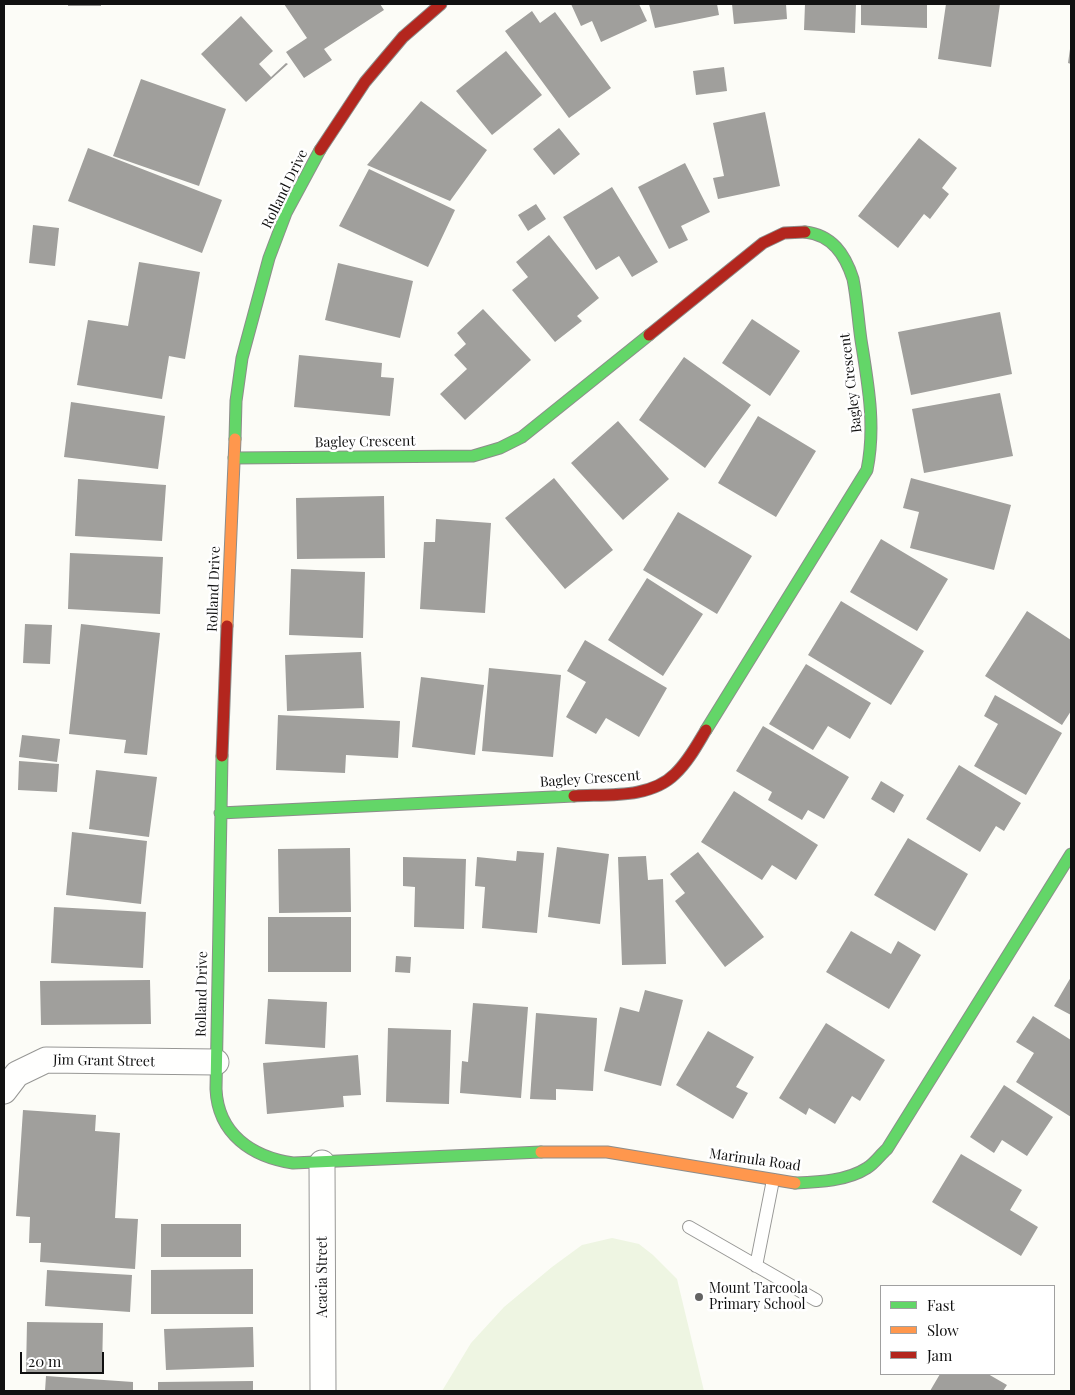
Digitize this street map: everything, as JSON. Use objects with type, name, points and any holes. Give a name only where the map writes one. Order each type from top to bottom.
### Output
[{"type":"street","name":"Rolland Drive","points":[[322,1163],[276,1161],[259,1154],[244,1144],[228,1129],[220,1115],[216,1099],[220,813],[236,401],[242,358],[269,258],[286,213],[316,158],[365,82],[403,37],[441,4]]},
{"type":"street","name":"Bagley Crescent","points":[[220,813],[631,793],[660,787],[674,777],[694,749],[867,470],[872,443],[870,396],[854,284],[846,260],[828,238],[816,233],[795,232],[778,235],[758,246],[522,437],[500,448],[473,456],[234,458]]},
{"type":"street","name":"Marinula Road","points":[[322,1163],[534,1152],[606,1152],[790,1183],[817,1182],[843,1177],[866,1168],[887,1149],[903,1125],[1071,854]]},
{"type":"street","name":"Jim Grant Street","points":[[4,1091],[17,1074],[46,1060],[216,1062]]},
{"type":"street","name":"Acacia Street","points":[[322,1163],[323,1391]]},
{"type":"lane","points":[[756,1266],[773,1180]]},
{"type":"lane","points":[[689,1227],[816,1300]]},
{"type":"green space","points":[[612,1238],[639,1244],[677,1279],[704,1391],[442,1391],[471,1343],[504,1307],[582,1245]]},
{"type":"building","points":[[68,4],[101,4],[101,6],[68,6]]},
{"type":"building","points":[[284,4],[380,4],[384,10],[324,49],[332,60],[304,78],[286,52],[307,38]]},
{"type":"building","points":[[571,4],[639,4],[647,21],[601,42],[592,21],[581,26]]},
{"type":"building","points":[[649,4],[717,4],[719,15],[655,28]]},
{"type":"building","points":[[732,4],[786,4],[787,19],[734,24]]},
{"type":"building","points":[[805,4],[856,4],[855,33],[804,30]]},
{"type":"building","points":[[861,4],[927,4],[927,28],[861,25]]},
{"type":"building","points":[[946,4],[1000,4],[991,67],[938,59]]},
{"type":"building","points":[[532,11],[540,23],[555,12],[611,88],[569,118],[505,31]]},
{"type":"building","points":[[241,16],[273,51],[259,64],[271,77],[286,63],[288,64],[246,102],[201,54]]},
{"type":"building","points":[[1071,49],[1071,64],[1068,63]]},
{"type":"building","points":[[506,51],[542,95],[492,135],[456,91]]},
{"type":"building","points":[[724,67],[727,91],[696,95],[693,71]]},
{"type":"building","points":[[141,79],[226,109],[199,186],[113,156]]},
{"type":"building","points":[[421,101],[487,150],[450,201],[367,165]]},
{"type":"building","points":[[765,112],[780,186],[718,199],[713,178],[724,176],[713,123]]},
{"type":"building","points":[[559,128],[580,154],[554,175],[533,149]]},
{"type":"building","points":[[919,138],[957,168],[942,188],[949,194],[930,219],[924,214],[898,248],[858,216]]},
{"type":"building","points":[[88,148],[222,200],[202,253],[68,201]]},
{"type":"building","points":[[685,163],[710,212],[681,226],[688,240],[669,249],[638,187]]},
{"type":"building","points":[[369,169],[455,210],[428,267],[339,226]]},
{"type":"building","points":[[612,187],[658,262],[632,277],[619,256],[596,270],[563,217]]},
{"type":"building","points":[[536,204],[546,219],[528,231],[518,215]]},
{"type":"building","points":[[33,225],[59,228],[55,266],[29,263]]},
{"type":"building","points":[[549,235],[599,298],[577,316],[582,321],[555,342],[512,290],[528,277],[516,262]]},
{"type":"building","points":[[139,262],[200,272],[185,359],[169,356],[162,399],[77,385],[88,320],[128,326]]},
{"type":"building","points":[[338,263],[413,281],[400,338],[325,320]]},
{"type":"building","points":[[483,309],[531,360],[465,420],[440,394],[467,369],[454,355],[466,344],[457,333]]},
{"type":"building","points":[[1000,312],[1012,374],[911,395],[898,332]]},
{"type":"building","points":[[752,319],[800,351],[770,396],[722,363]]},
{"type":"building","points":[[299,355],[382,363],[381,377],[394,378],[390,416],[294,407]]},
{"type":"building","points":[[684,357],[751,405],[705,468],[639,420]]},
{"type":"building","points":[[1000,393],[1013,456],[924,473],[912,409]]},
{"type":"building","points":[[71,402],[165,416],[158,469],[64,457]]},
{"type":"building","points":[[758,416],[816,451],[776,517],[718,483]]},
{"type":"building","points":[[618,421],[669,479],[623,520],[571,463]]},
{"type":"building","points":[[554,478],[613,550],[565,589],[505,518]]},
{"type":"building","points":[[911,478],[1011,505],[994,570],[910,548],[919,512],[903,508]]},
{"type":"building","points":[[78,479],[166,485],[162,541],[75,536]]},
{"type":"building","points":[[384,496],[385,558],[297,559],[296,498]]},
{"type":"building","points":[[678,512],[752,556],[717,614],[643,570]]},
{"type":"building","points":[[436,519],[491,523],[485,613],[420,609],[424,542],[435,542]]},
{"type":"building","points":[[881,539],[948,579],[917,631],[850,592]]},
{"type":"building","points":[[70,553],[163,557],[160,614],[68,609]]},
{"type":"building","points":[[291,569],[365,572],[363,638],[289,635]]},
{"type":"building","points":[[647,578],[703,614],[663,676],[608,640]]},
{"type":"building","points":[[841,601],[924,651],[891,705],[808,655]]},
{"type":"building","points":[[1027,611],[1071,640],[1071,711],[1062,725],[985,676]]},
{"type":"building","points":[[25,624],[52,625],[50,664],[23,663]]},
{"type":"building","points":[[81,624],[160,633],[147,755],[124,753],[126,740],[69,734]]},
{"type":"building","points":[[585,640],[667,688],[639,737],[606,718],[596,734],[566,717],[586,682],[567,671]]},
{"type":"building","points":[[361,652],[364,708],[287,711],[285,655]]},
{"type":"building","points":[[806,664],[871,703],[850,739],[828,726],[813,750],[769,724]]},
{"type":"building","points":[[489,668],[561,675],[553,757],[482,751]]},
{"type":"building","points":[[421,677],[484,685],[475,755],[412,747]]},
{"type":"building","points":[[995,695],[1062,733],[1026,795],[974,766],[998,724],[984,716]]},
{"type":"building","points":[[278,715],[400,721],[398,758],[346,755],[345,773],[276,770]]},
{"type":"building","points":[[763,726],[849,777],[824,819],[808,810],[802,820],[768,800],[772,792],[736,771]]},
{"type":"building","points":[[22,735],[60,739],[57,762],[19,757]]},
{"type":"building","points":[[19,761],[59,764],[57,792],[18,790]]},
{"type":"building","points":[[959,765],[1021,803],[1004,831],[996,826],[980,852],[926,819]]},
{"type":"building","points":[[96,770],[157,777],[149,837],[89,829]]},
{"type":"building","points":[[881,781],[904,795],[894,813],[871,799]]},
{"type":"building","points":[[734,791],[818,845],[796,880],[772,865],[762,880],[701,842]]},
{"type":"building","points":[[72,832],[147,841],[141,904],[66,895]]},
{"type":"building","points":[[908,838],[968,874],[935,931],[874,895]]},
{"type":"building","points":[[557,847],[609,854],[600,924],[548,917]]},
{"type":"building","points":[[350,848],[351,912],[279,913],[278,849]]},
{"type":"building","points":[[517,851],[544,853],[537,933],[482,928],[485,887],[475,886],[477,857],[516,861]]},
{"type":"building","points":[[698,852],[764,937],[725,967],[675,901],[685,893],[670,874]]},
{"type":"building","points":[[646,856],[648,880],[663,879],[666,964],[622,965],[618,857]]},
{"type":"building","points":[[403,857],[466,859],[464,929],[414,927],[415,887],[403,886]]},
{"type":"building","points":[[54,907],[146,912],[143,968],[51,963]]},
{"type":"building","points":[[268,917],[351,917],[351,972],[268,972]]},
{"type":"building","points":[[851,931],[891,954],[898,941],[921,955],[889,1009],[826,972]]},
{"type":"building","points":[[396,956],[411,957],[410,973],[395,972]]},
{"type":"building","points":[[1071,977],[1071,1015],[1054,1006]]},
{"type":"building","points":[[150,980],[151,1024],[41,1025],[40,981]]},
{"type":"building","points":[[645,990],[683,1000],[661,1086],[604,1071],[620,1007],[639,1012]]},
{"type":"building","points":[[268,999],[327,1002],[325,1048],[265,1044]]},
{"type":"building","points":[[473,1003],[528,1007],[521,1098],[460,1093],[462,1061],[468,1062]]},
{"type":"building","points":[[536,1013],[597,1018],[593,1091],[556,1089],[556,1100],[530,1099]]},
{"type":"building","points":[[1033,1016],[1071,1040],[1071,1117],[1016,1082],[1034,1053],[1016,1042]]},
{"type":"building","points":[[826,1023],[885,1060],[860,1101],[852,1096],[835,1124],[809,1108],[806,1115],[779,1098]]},
{"type":"building","points":[[388,1028],[451,1030],[449,1104],[386,1102]]},
{"type":"building","points":[[708,1031],[754,1057],[736,1087],[748,1093],[733,1119],[676,1085]]},
{"type":"building","points":[[358,1055],[361,1095],[343,1096],[344,1107],[267,1114],[263,1063]]},
{"type":"building","points":[[1004,1085],[1053,1117],[1027,1156],[1002,1140],[994,1153],[970,1137]]},
{"type":"building","points":[[23,1110],[96,1115],[95,1131],[120,1133],[115,1218],[138,1219],[135,1269],[40,1262],[41,1243],[29,1243],[30,1217],[16,1216]]},
{"type":"building","points":[[961,1154],[1022,1190],[1010,1210],[1038,1227],[1021,1256],[932,1202]]},
{"type":"building","points":[[161,1224],[241,1224],[241,1257],[161,1257]]},
{"type":"building","points":[[253,1269],[253,1314],[151,1314],[151,1270]]},
{"type":"building","points":[[47,1270],[132,1275],[130,1312],[45,1306]]},
{"type":"building","points":[[27,1322],[103,1323],[102,1374],[26,1373]]},
{"type":"building","points":[[253,1327],[254,1367],[166,1370],[164,1329]]},
{"type":"building","points":[[939,1375],[990,1375],[1007,1385],[1003,1391],[930,1391]]},
{"type":"building","points":[[46,1376],[133,1382],[133,1391],[45,1391]]},
{"type":"building","points":[[253,1381],[253,1391],[158,1391],[158,1382]]},
{"type":"traffic: fast","points":[[235,439],[236,401],[242,358],[269,258],[286,213],[320,150]]},
{"type":"traffic: fast","points":[[706,730],[867,470],[871,437],[870,405],[853,279],[846,262],[836,247],[823,237],[805,232]]},
{"type":"traffic: fast","points":[[234,458],[473,456],[500,448],[522,437],[649,335]]},
{"type":"traffic: fast","points":[[222,756],[216,1089],[218,1105],[230,1131],[251,1149],[278,1160],[293,1163],[541,1152]]},
{"type":"traffic: fast","points":[[220,813],[574,796]]},
{"type":"traffic: fast","points":[[795,1183],[851,1176],[870,1166],[887,1149],[1071,854]]},
{"type":"traffic: slow","points":[[227,626],[235,439]]},
{"type":"traffic: slow","points":[[541,1152],[607,1152],[795,1183]]},
{"type":"traffic: jam","points":[[320,150],[365,82],[403,37],[441,4]]},
{"type":"traffic: jam","points":[[649,335],[763,243],[784,233],[805,232]]},
{"type":"traffic: jam","points":[[222,756],[227,626]]},
{"type":"traffic: jam","points":[[574,796],[627,794],[653,788],[675,774],[692,753],[706,730]]},
{"type":"place","name":"Mount Tarcoola Primary School","points":[[699,1297]]}]
